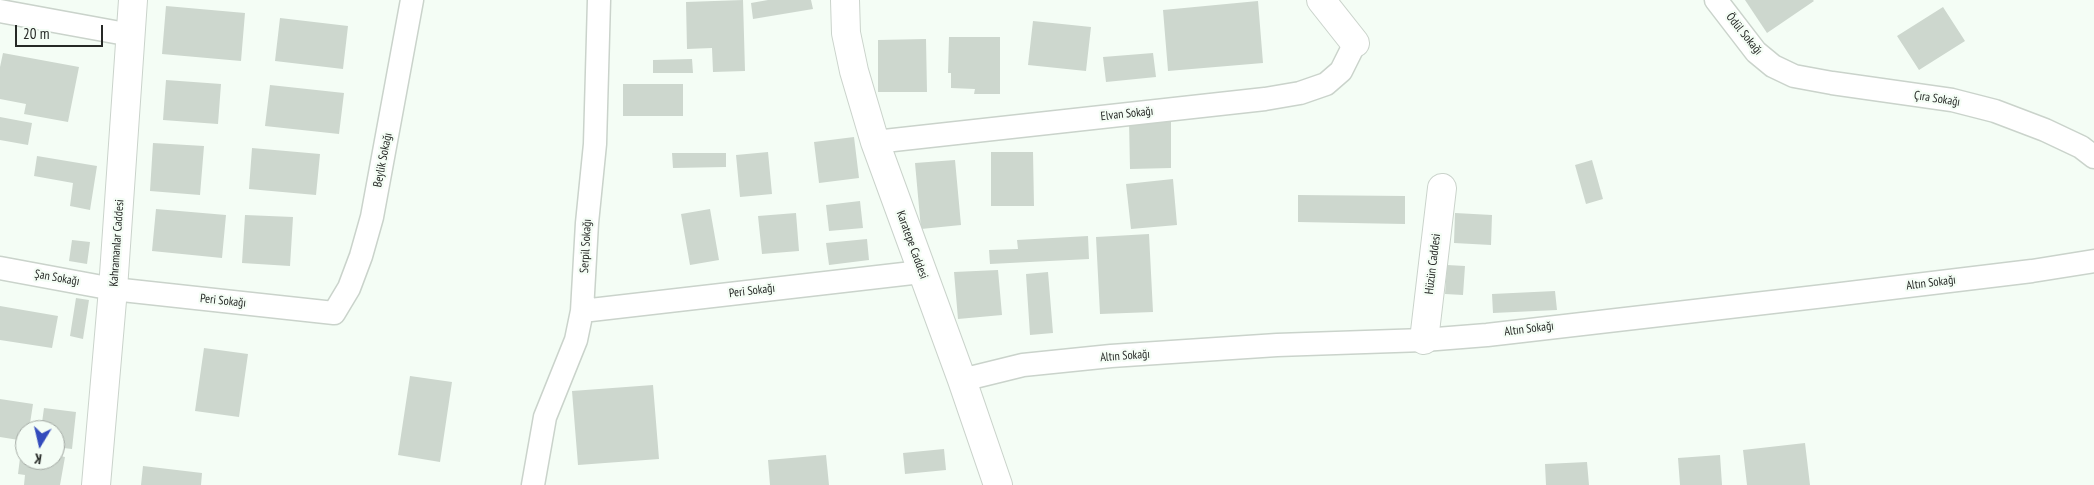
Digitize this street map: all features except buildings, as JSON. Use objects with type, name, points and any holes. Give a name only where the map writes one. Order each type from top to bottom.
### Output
[{"type":"street","name":"Kahramanlar Caddesi","points":[[96,485],[113,289],[132,0]]},
{"type":"street","name":"Beylik Sokağı","points":[[334,313],[349,288],[361,256],[372,217],[412,0]]},
{"type":"street","name":"Serpil Sokağı","points":[[533,485],[544,417],[576,340],[582,311],[587,223],[595,144],[600,0]]},
{"type":"street","name":"Karatepe Caddesi","points":[[844,0],[846,33],[854,71],[875,142],[962,380],[998,485]]},
{"type":"street","points":[[1321,0],[1355,44]]},
{"type":"street","name":"Ödül Sokağı","points":[[1716,0],[1756,52],[1773,66]]},
{"type":"street","points":[[0,11],[131,34]]},
{"type":"street","name":"Elvan Sokağı","points":[[875,142],[1265,99],[1300,93],[1326,84],[1341,71],[1355,44]]},
{"type":"street","name":"Çıra Sokağı","points":[[1773,66],[1794,76],[1832,84],[1952,100],[1995,111],[2045,130],[2081,147],[2094,157]]},
{"type":"street","name":"Hüzün Caddesi","points":[[1424,340],[1442,188]]},
{"type":"street","name":"Altın Sokağı","points":[[962,380],[1023,365],[1111,356],[1277,345],[1424,340],[1487,335],[2032,271],[2094,261]]},
{"type":"street","name":"Şan Sokağı","points":[[0,268],[113,289]]},
{"type":"street","name":"Peri Sokağı","points":[[582,311],[921,272]]},
{"type":"street","name":"Peri Sokağı","points":[[113,289],[334,313]]}]
